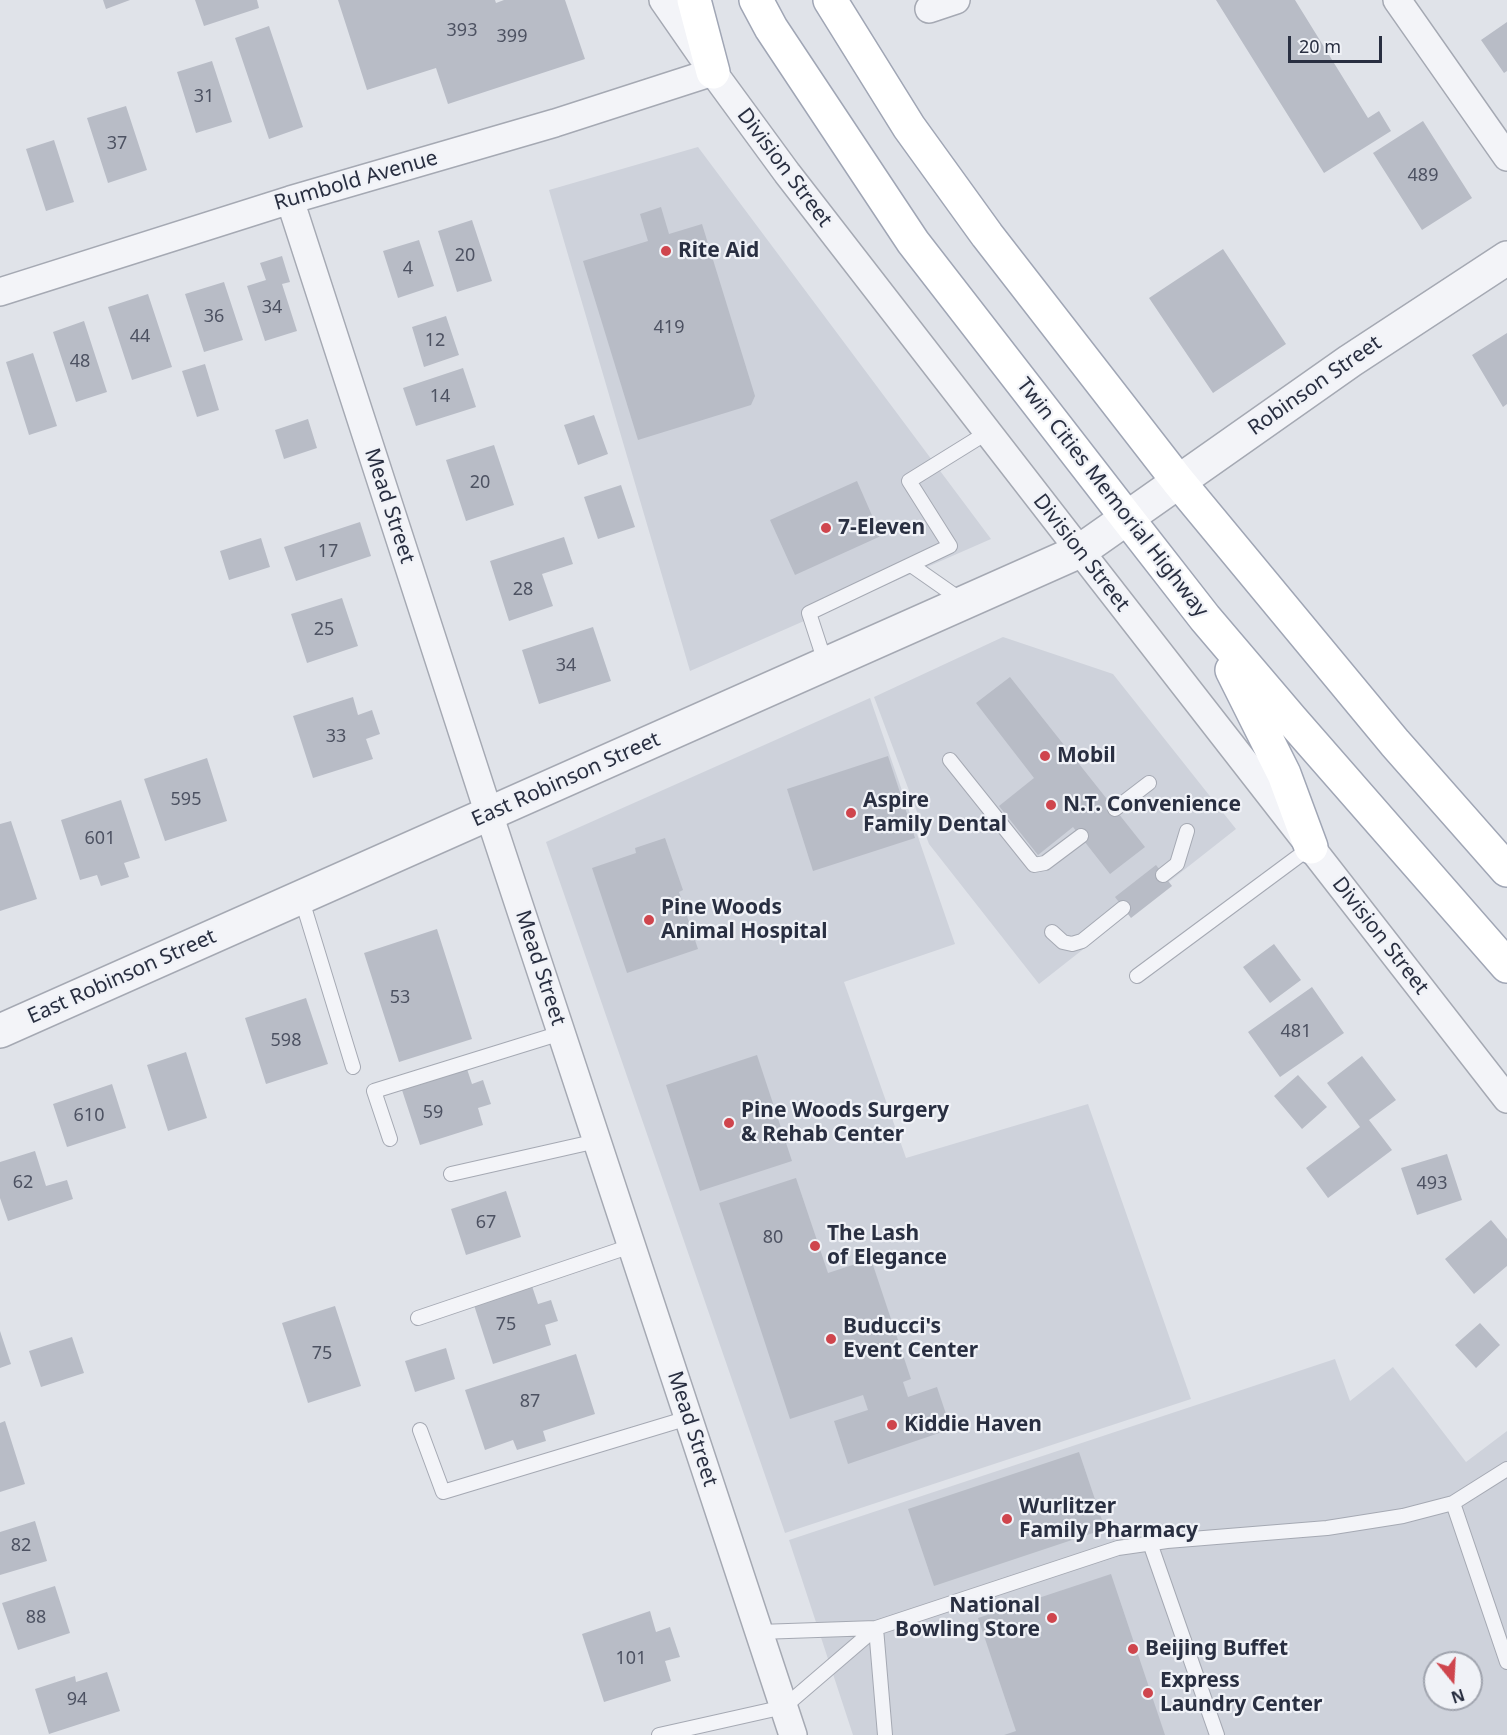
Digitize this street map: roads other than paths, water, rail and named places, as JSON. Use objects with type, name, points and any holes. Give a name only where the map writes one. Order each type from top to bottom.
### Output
[{"type":"main road","points":[[694,0],[713,72]]},
{"type":"main road","name":"Twin Cities Memorial Highway","points":[[756,0],[771,28],[913,242],[1127,518],[1205,618],[1291,720],[1507,966]]},
{"type":"main road","points":[[830,0],[909,127],[961,199],[1178,481],[1395,742],[1507,870]]},
{"type":"main road","points":[[1205,618],[1284,774],[1311,847]]},
{"type":"street","name":"Division Street","points":[[663,0],[788,173],[1507,1099]]},
{"type":"street","points":[[929,9],[956,0]]},
{"type":"street","points":[[1397,0],[1507,157]]},
{"type":"street","name":"Rumbold Avenue","points":[[0,292],[290,200],[555,123],[713,72]]},
{"type":"street","name":"Mead Street","points":[[290,200],[489,814],[793,1735]]},
{"type":"street","name":"Robinson Street","points":[[1127,518],[1350,361],[1507,258]]},
{"type":"street","name":"East Robinson Street","points":[[0,1031],[1080,551],[1127,518]]},
{"type":"lane","points":[[826,664],[809,613],[950,546],[909,481],[988,432]]},
{"type":"lane","points":[[910,565],[965,603]]},
{"type":"lane","points":[[950,760],[1022,853],[1034,865],[1045,863],[1081,836]]},
{"type":"lane","points":[[1115,809],[1149,783]]},
{"type":"lane","points":[[1163,875],[1177,864],[1188,831]]},
{"type":"lane","points":[[1137,976],[1311,847]]},
{"type":"lane","points":[[302,897],[353,1068]]},
{"type":"lane","points":[[1052,932],[1063,942],[1072,944],[1082,941],[1123,908]]},
{"type":"lane","points":[[390,1139],[374,1091],[561,1033]]},
{"type":"lane","points":[[451,1174],[597,1141]]},
{"type":"lane","points":[[418,1318],[631,1246]]},
{"type":"lane","points":[[420,1430],[443,1492],[688,1418]]},
{"type":"lane","points":[[759,1632],[876,1628],[1118,1548],[1150,1543],[1327,1528],[1403,1516],[1453,1503],[1507,1469]]},
{"type":"lane","points":[[1453,1503],[1507,1662]]},
{"type":"lane","points":[[1150,1543],[1217,1735]]},
{"type":"lane","points":[[659,1735],[784,1707],[876,1628]]},
{"type":"lane","points":[[876,1628],[885,1735]]},
{"type":"place","name":"Rite Aid","points":[[666,251]]},
{"type":"place","name":"7-Eleven","points":[[826,528]]},
{"type":"place","name":"Mobil","points":[[1045,756]]},
{"type":"place","name":"N.T. Convenience","points":[[1051,805]]},
{"type":"place","name":"Aspire Family Dental","points":[[851,813]]},
{"type":"place","name":"Pine Woods Animal Hospital","points":[[649,920]]},
{"type":"place","name":"Pine Woods Surgery & Rehab Center","points":[[729,1123]]},
{"type":"place","name":"The Lash of Elegance","points":[[815,1246]]},
{"type":"place","name":"Buducci's Event Center","points":[[831,1339]]},
{"type":"place","name":"Kiddie Haven","points":[[892,1425]]},
{"type":"place","name":"Wurlitzer Family Pharmacy","points":[[1007,1519]]},
{"type":"place","name":"National Bowling Store","points":[[1052,1618]]},
{"type":"place","name":"Beijing Buffet","points":[[1133,1649]]},
{"type":"place","name":"Express Laundry Center","points":[[1148,1693]]}]
